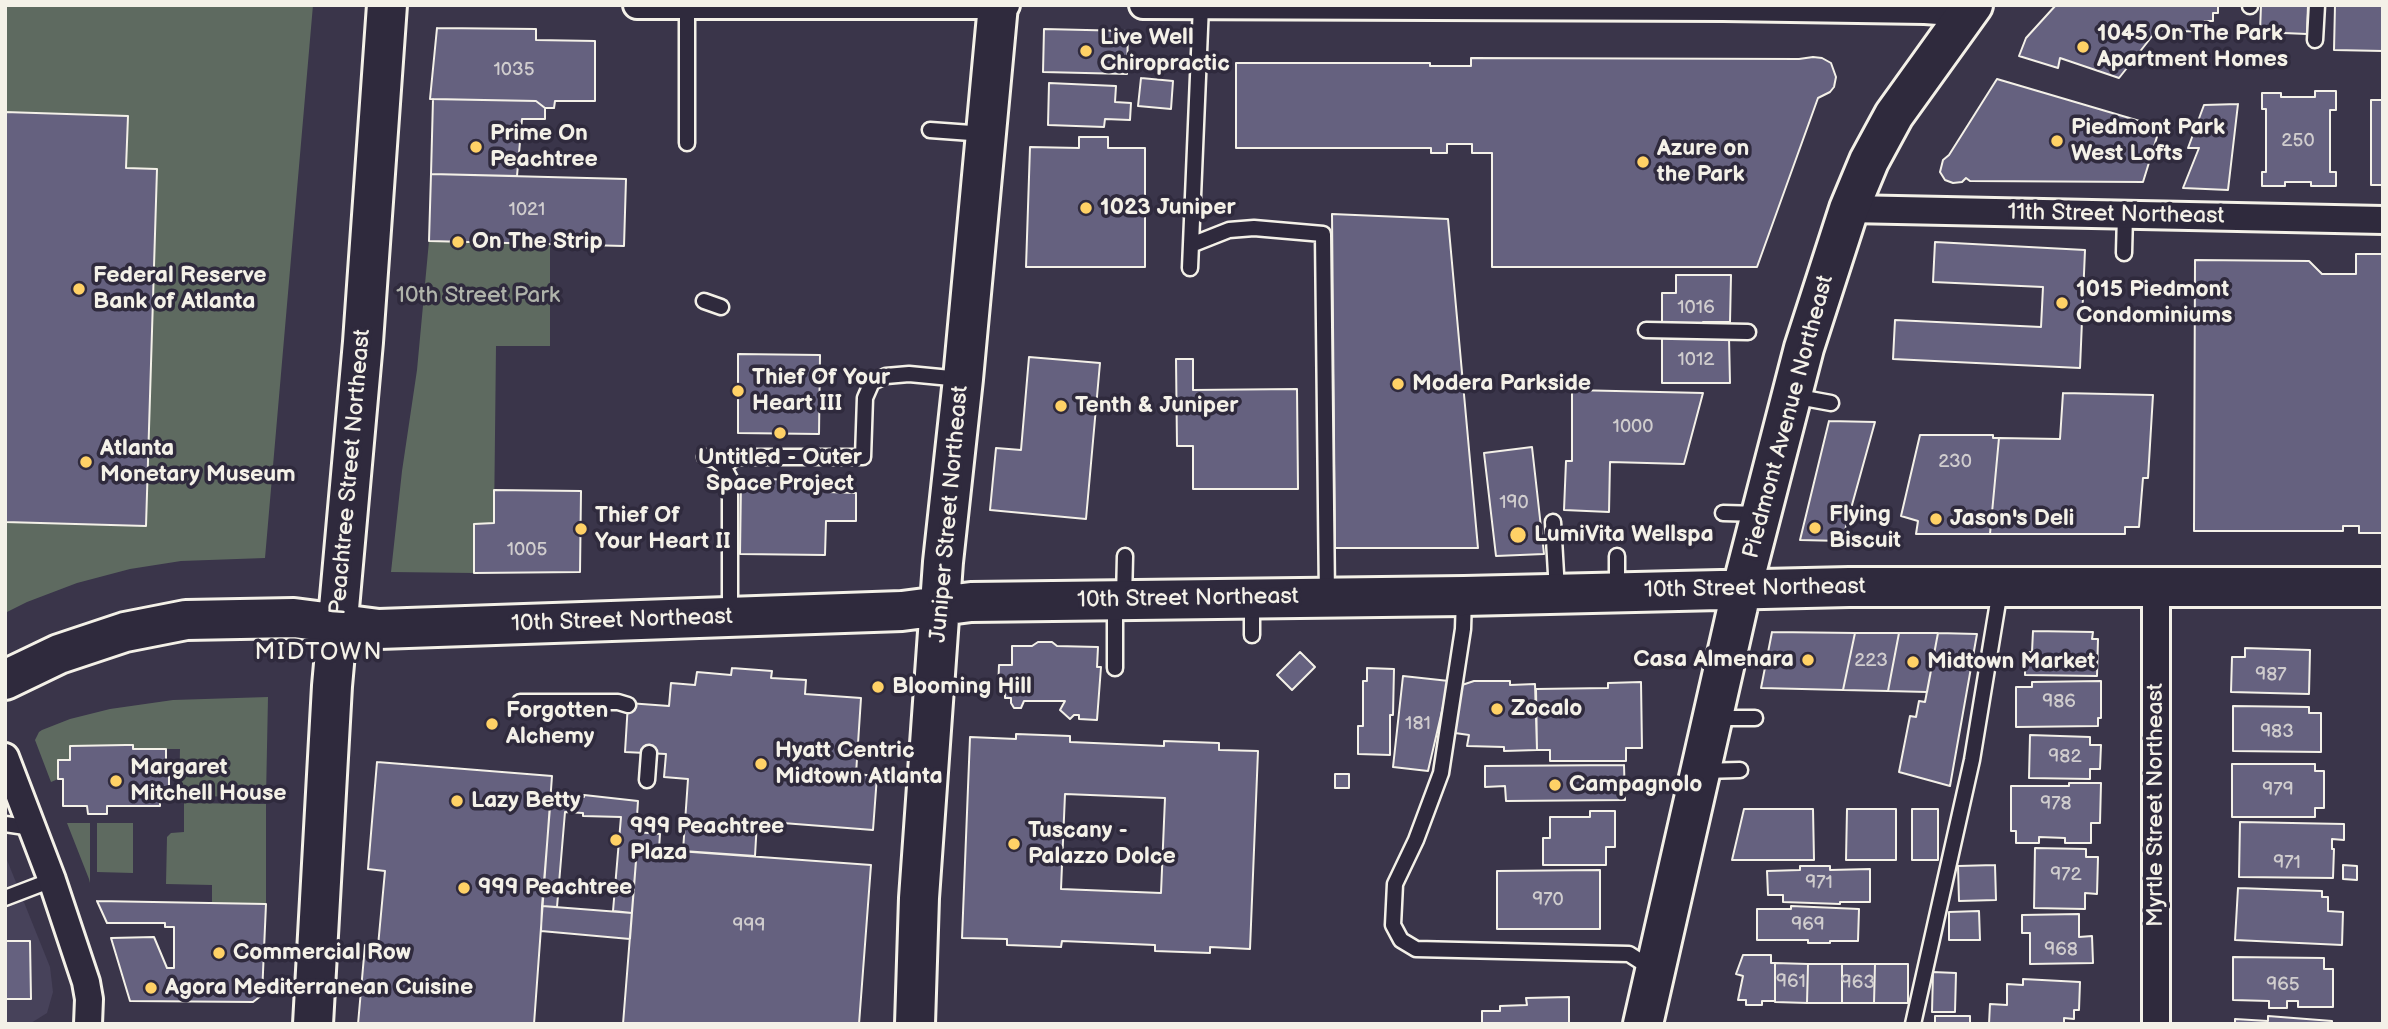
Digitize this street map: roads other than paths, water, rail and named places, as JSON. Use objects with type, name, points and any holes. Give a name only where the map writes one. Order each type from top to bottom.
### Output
[{"type":"main road","name":"Peachtree Street Northeast","points":[[313,1024],[331,686],[362,356],[387,5]]},
{"type":"main road","name":"Juniper Street Northeast","points":[[915,1024],[919,898],[943,562],[998,5]]},
{"type":"main road","name":"Piedmont Avenue Northeast","points":[[1643,1024],[1742,588],[1804,348],[1849,209],[1869,161],[1894,115],[1969,9]]},
{"type":"main road","name":"10th Street Northeast","points":[[5,680],[60,654],[125,632],[186,620],[295,618],[379,629],[902,611],[971,602],[1119,600],[1252,617],[1327,598],[1558,593],[1617,574],[1742,588],[2383,587]]},
{"type":"street","points":[[637,5],[1006,5]]},
{"type":"street","points":[[1143,5],[1969,9]]},
{"type":"street","name":"11th Street Northeast","points":[[1849,209],[2383,220]]},
{"type":"street","name":"Myrtle Street Northeast","points":[[2156,587],[2156,1024]]},
{"type":"street","points":[[5,757],[52,880],[86,982],[89,999],[88,1024]]},
{"type":"lane","points":[[687,5],[687,143]]},
{"type":"lane","points":[[1190,268],[1201,5]]},
{"type":"lane","points":[[2315,40],[2316,5]]},
{"type":"lane","points":[[930,130],[985,134]]},
{"type":"lane","points":[[2124,253],[2125,215]]},
{"type":"lane","points":[[1191,245],[1229,230],[1254,228],[1323,234],[1327,598]]},
{"type":"lane","points":[[704,300],[721,307]]},
{"type":"lane","points":[[1646,330],[1748,332]]},
{"type":"lane","points":[[723,466],[737,457],[863,457],[865,398],[872,382],[886,376],[909,374],[963,379]]},
{"type":"lane","points":[[1792,396],[1831,402]]},
{"type":"lane","points":[[705,457],[716,460],[723,466],[730,479],[730,617]]},
{"type":"lane","points":[[1723,513],[1761,514]]},
{"type":"lane","points":[[1553,522],[1558,593]]},
{"type":"lane","points":[[1115,668],[1125,556]]},
{"type":"lane","points":[[1913,1024],[1972,760],[2000,587]]},
{"type":"lane","points":[[1464,596],[1463,629],[1441,773],[1416,840],[1395,884],[1393,925],[1401,940],[1416,949],[1629,954],[1655,971]]},
{"type":"lane","points":[[520,702],[618,702],[628,705]]},
{"type":"lane","points":[[1713,718],[1755,718]]},
{"type":"lane","points":[[647,780],[649,753]]},
{"type":"lane","points":[[1700,771],[1740,770]]},
{"type":"lane","points":[[5,824],[32,828]]},
{"type":"lane","points":[[5,898],[52,880]]},
{"type":"place","name":"1045 On The Park Apartment Homes","points":[[2083,47]]},
{"type":"place","name":"Live Well Chiropractic","points":[[1086,51]]},
{"type":"place","name":"Piedmont Park West Lofts","points":[[2057,141]]},
{"type":"place","name":"Prime On Peachtree","points":[[476,147]]},
{"type":"place","name":"Azure on the Park","points":[[1643,162]]},
{"type":"place","name":"1023 Juniper","points":[[1086,208]]},
{"type":"place","name":"On The Strip","points":[[458,242]]},
{"type":"place","name":"Federal Reserve Bank of Atlanta","points":[[79,289]]},
{"type":"place","name":"1015 Piedmont Condominiums","points":[[2062,303]]},
{"type":"place","name":"Modera Parkside","points":[[1398,384]]},
{"type":"place","name":"Thief Of Your Heart III","points":[[738,391]]},
{"type":"place","name":"Tenth & Juniper","points":[[1061,406]]},
{"type":"place","name":"Untitled - Outer Space Project","points":[[780,433]]},
{"type":"place","name":"Atlanta Monetary Museum","points":[[86,462]]},
{"type":"place","name":"Jason's Deli","points":[[1936,519]]},
{"type":"place","name":"Flying Biscuit","points":[[1815,528]]},
{"type":"place","name":"Thief Of Your Heart II","points":[[581,529]]},
{"type":"place","name":"LumiVita Wellspa","points":[[1518,535]]},
{"type":"place","name":"Casa Almenara","points":[[1808,660]]},
{"type":"place","name":"Midtown Market","points":[[1913,662]]},
{"type":"place","name":"Blooming Hill","points":[[878,687]]},
{"type":"place","name":"Zocalo","points":[[1497,709]]},
{"type":"place","name":"Forgotten Alchemy","points":[[492,724]]},
{"type":"place","name":"Hyatt Centric Midtown Atlanta","points":[[761,764]]},
{"type":"place","name":"Margaret Mitchell House","points":[[116,781]]},
{"type":"place","name":"Campagnolo","points":[[1555,785]]},
{"type":"place","name":"Lazy Betty","points":[[457,801]]},
{"type":"place","name":"999 Peachtree Plaza","points":[[616,840]]},
{"type":"place","name":"Tuscany - Palazzo Dolce","points":[[1014,844]]},
{"type":"place","name":"999 Peachtree","points":[[464,888]]},
{"type":"place","name":"Commercial Row","points":[[219,953]]},
{"type":"place","name":"Agora Mediterranean Cuisine","points":[[151,988]]},
{"type":"district","name":"MIDTOWN","points":[[319,653]]},
{"type":"park label","name":"10th Street Park","points":[[478,296]]}]
